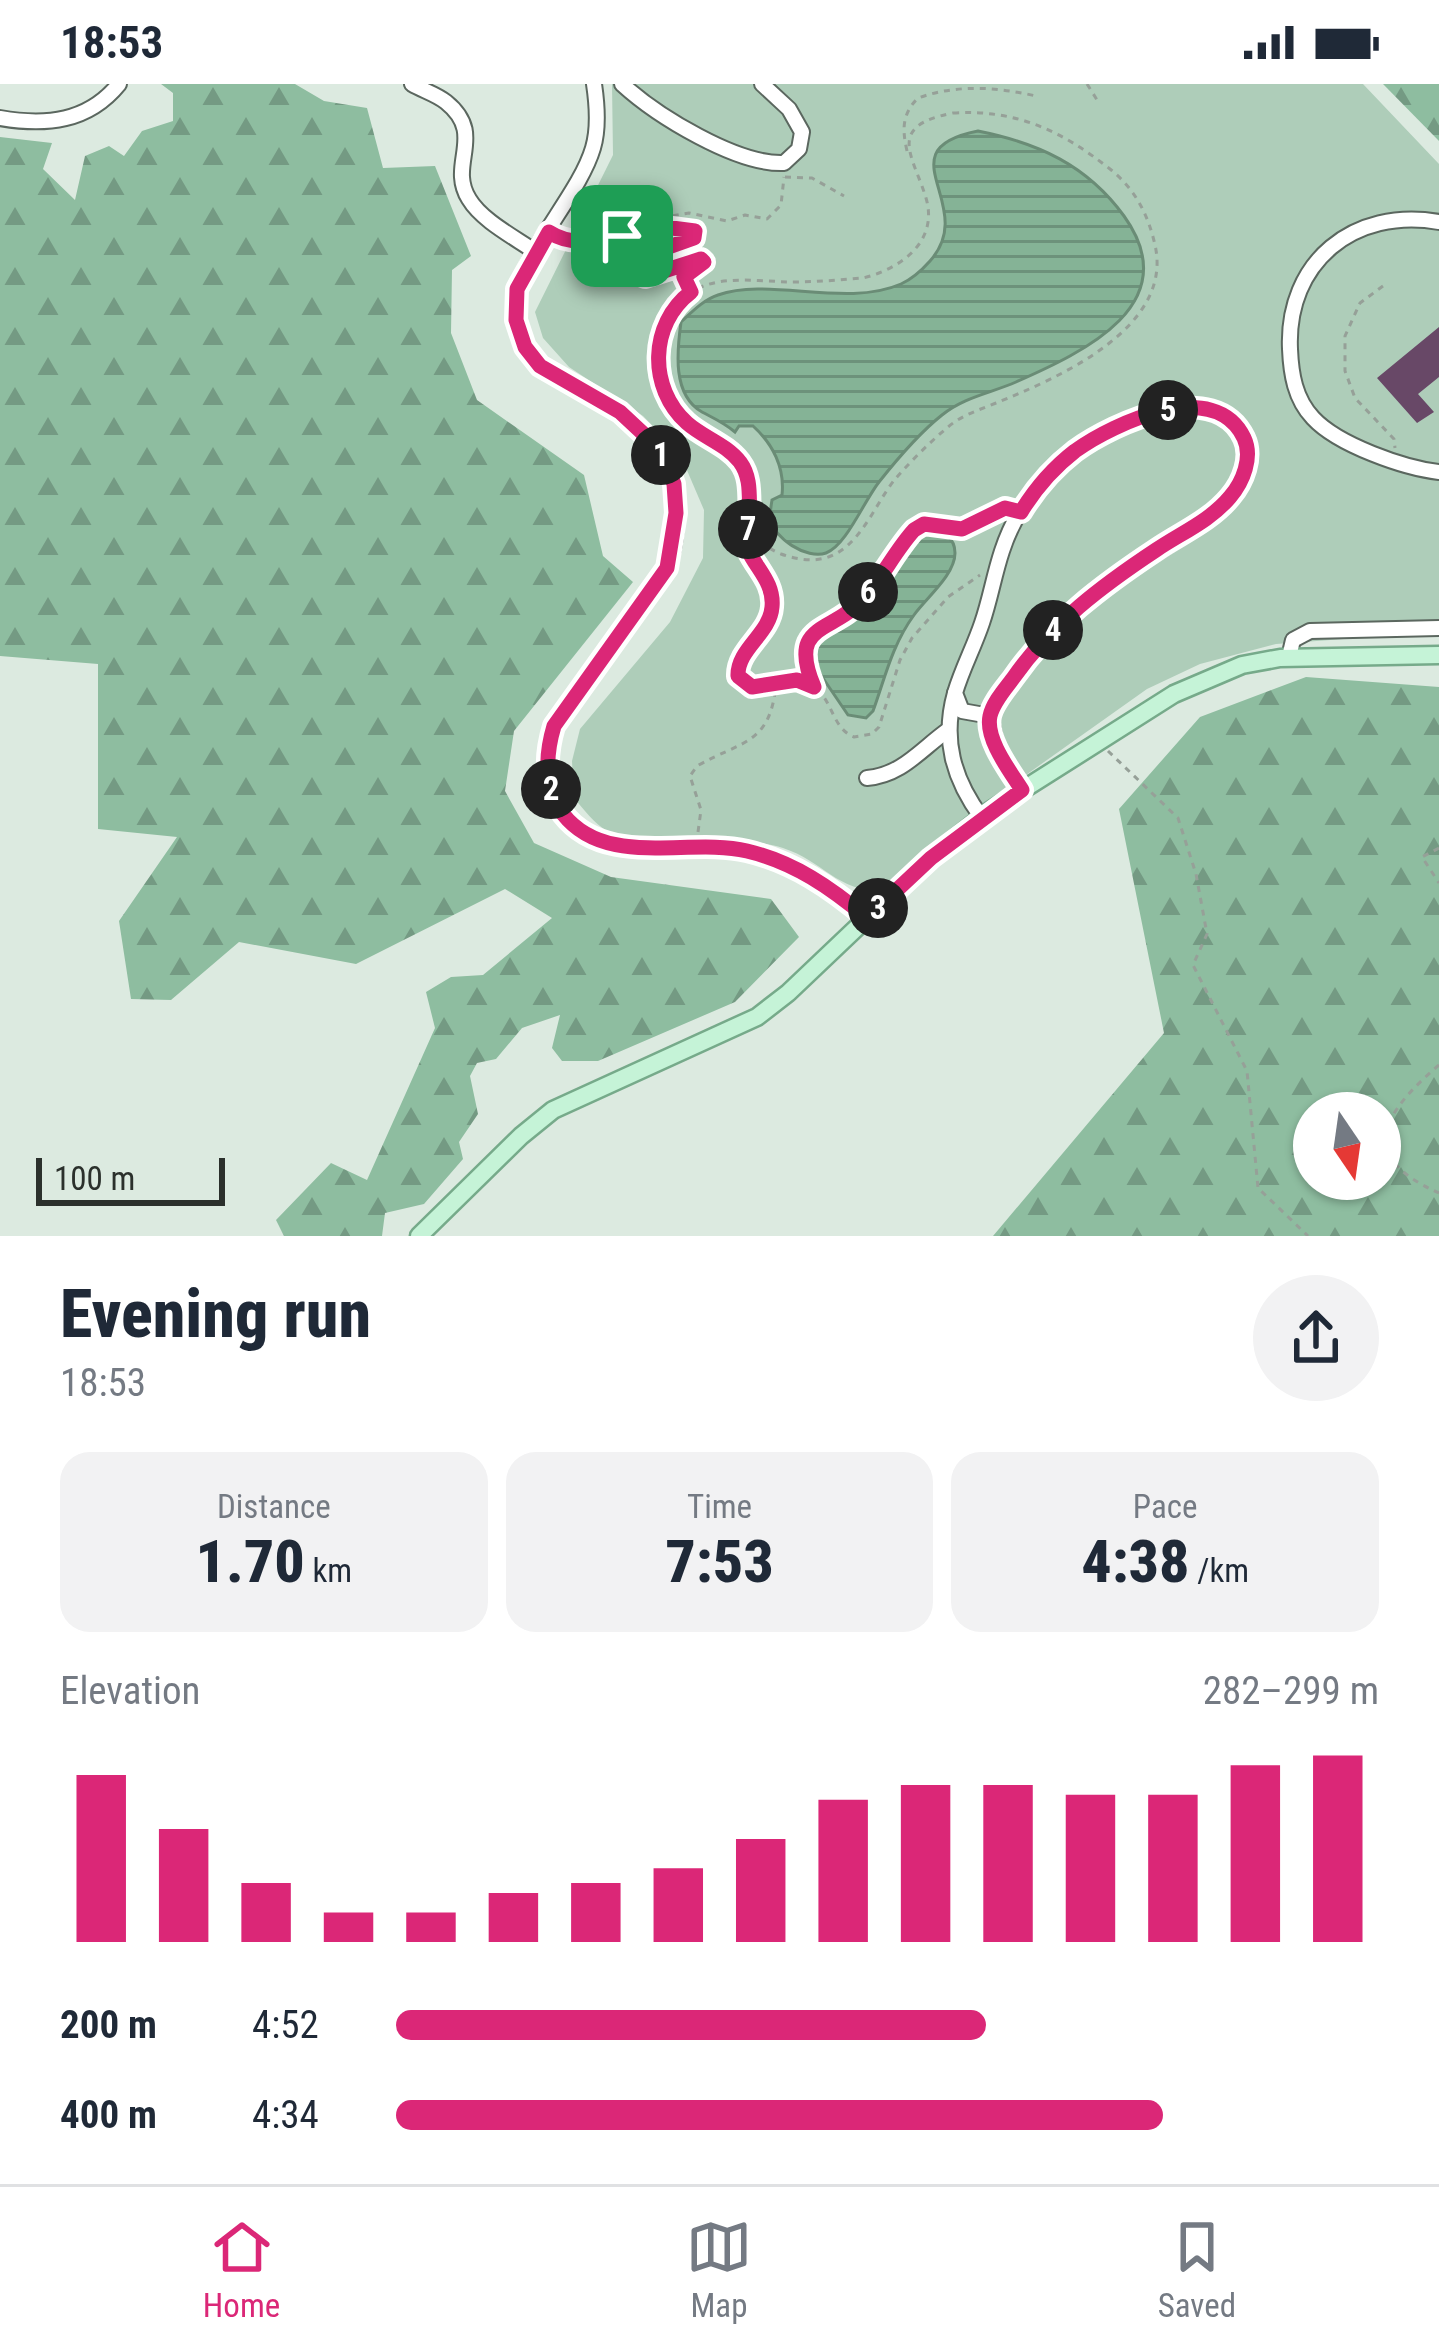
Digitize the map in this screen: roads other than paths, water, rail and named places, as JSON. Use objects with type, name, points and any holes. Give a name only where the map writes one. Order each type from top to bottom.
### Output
[{"type":"main road","points":[[419,1236],[554,1110],[757,1017],[788,994],[931,858],[982,818],[1097,741],[1204,678],[1289,657],[1439,655]]},
{"type":"street","points":[[0,118],[31,123],[66,119],[102,105],[118,84]]},
{"type":"street","points":[[412,84],[444,100],[464,122],[463,184],[469,199],[537,253]]},
{"type":"street","points":[[593,84],[594,145],[517,289],[516,320],[525,347],[540,366],[620,412],[650,440],[674,484],[676,513],[667,568],[554,726],[546,752],[555,802],[573,826],[602,841],[651,848],[744,850],[785,862],[867,918]]},
{"type":"street","points":[[622,84],[670,120],[782,170],[799,149],[802,132],[788,109],[762,84]]},
{"type":"street","points":[[1439,222],[1381,220],[1351,234],[1322,254],[1299,286],[1288,318],[1291,370],[1299,398],[1314,420],[1396,461],[1439,472]]},
{"type":"street","points":[[982,818],[956,772],[947,730],[1002,550],[1021,512],[1050,473],[1102,433],[1172,410],[1203,408],[1230,417],[1247,442],[1246,470],[1231,496],[1199,525],[1096,591],[1052,631],[1023,664],[990,716],[996,744],[1022,790]]},
{"type":"street","points":[[1289,657],[1293,640],[1310,631],[1439,628]]},
{"type":"street","points":[[955,693],[962,711],[990,716]]},
{"type":"street","points":[[867,778],[888,776],[906,766],[947,730]]}]
